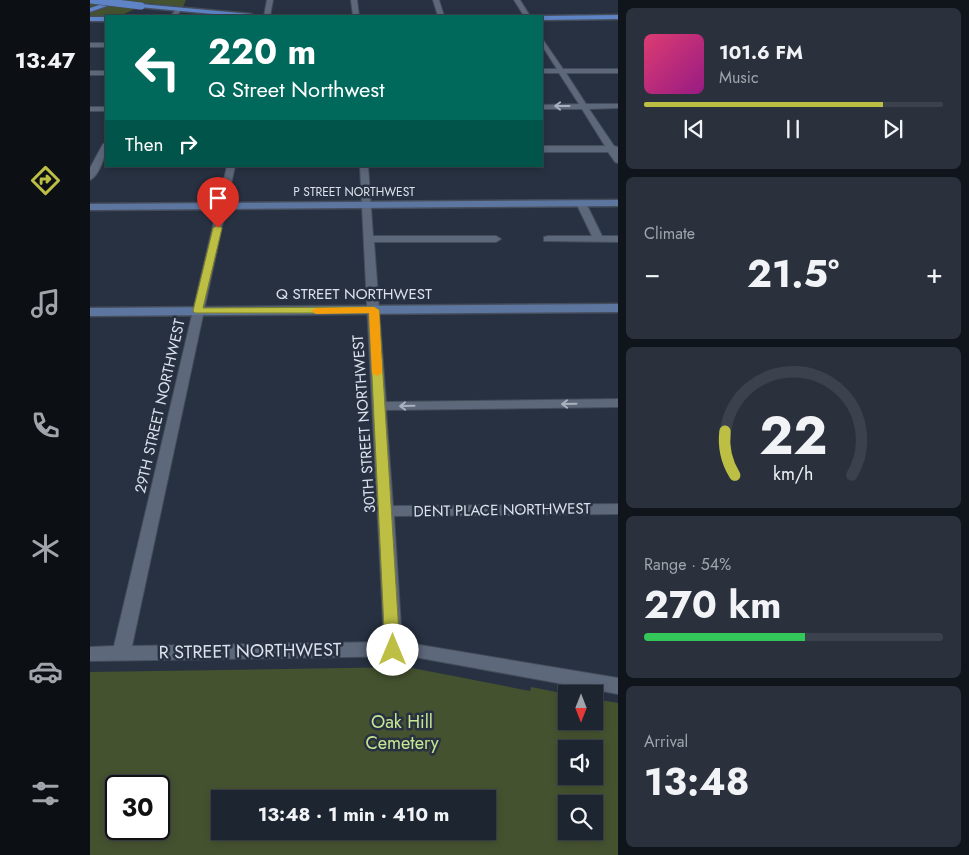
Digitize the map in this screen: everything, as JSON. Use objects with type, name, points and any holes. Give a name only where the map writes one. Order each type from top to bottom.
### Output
[{"type":"main road","points":[[91,0],[151,7],[176,13],[229,15]]},
{"type":"main road","points":[[90,10],[122,0]]},
{"type":"main road","points":[[151,7],[177,1]]},
{"type":"main road","points":[[543,18],[618,17]]},
{"type":"main road","points":[[90,19],[105,19]]},
{"type":"main road","name":"P STREET NORTHWEST","points":[[90,207],[618,203]]},
{"type":"main road","name":"Q STREET NORTHWEST","points":[[90,312],[618,308]]},
{"type":"street","points":[[267,15],[270,0]]},
{"type":"street","points":[[354,0],[356,15]]},
{"type":"street","points":[[436,0],[441,15]]},
{"type":"street","points":[[517,0],[526,15]]},
{"type":"street","points":[[543,42],[614,149],[618,160]]},
{"type":"street","points":[[90,45],[105,45]]},
{"type":"street","points":[[543,71],[618,71]]},
{"type":"street","points":[[90,73],[105,73]]},
{"type":"street","points":[[543,106],[618,106]]},
{"type":"street","points":[[90,109],[105,109]]},
{"type":"street","points":[[543,149],[614,149]]},
{"type":"street","points":[[90,152],[105,150]]},
{"type":"street","points":[[90,177],[105,150]]},
{"type":"street","name":"29TH STREET NORTHWEST","points":[[120,653],[231,167]]},
{"type":"street","name":"30TH STREET NORTHWEST","points":[[364,167],[393,650]]},
{"type":"street","points":[[581,204],[598,239]]},
{"type":"street","points":[[369,239],[496,239]]},
{"type":"street","points":[[548,239],[618,239]]},
{"type":"street","points":[[379,406],[618,403]]},
{"type":"street","name":"DENT PLACE NORTHWEST","points":[[386,511],[618,509]]},
{"type":"street","name":"R STREET NORTHWEST","points":[[90,654],[426,651],[618,686]]},
{"type":"green space","points":[[90,0],[186,0],[183,7],[147,3],[122,15],[90,17]]},
{"type":"green space","name":"Oak Hill Cemetery","points":[[407,667],[530,691],[531,687],[558,692],[558,730],[603,730],[603,700],[618,703],[618,855],[90,855],[90,672]]},
{"type":"slow traffic","points":[[316,311],[374,310],[377,373]]},
{"type":"route","points":[[218,228],[198,311],[374,310],[393,650]]}]
